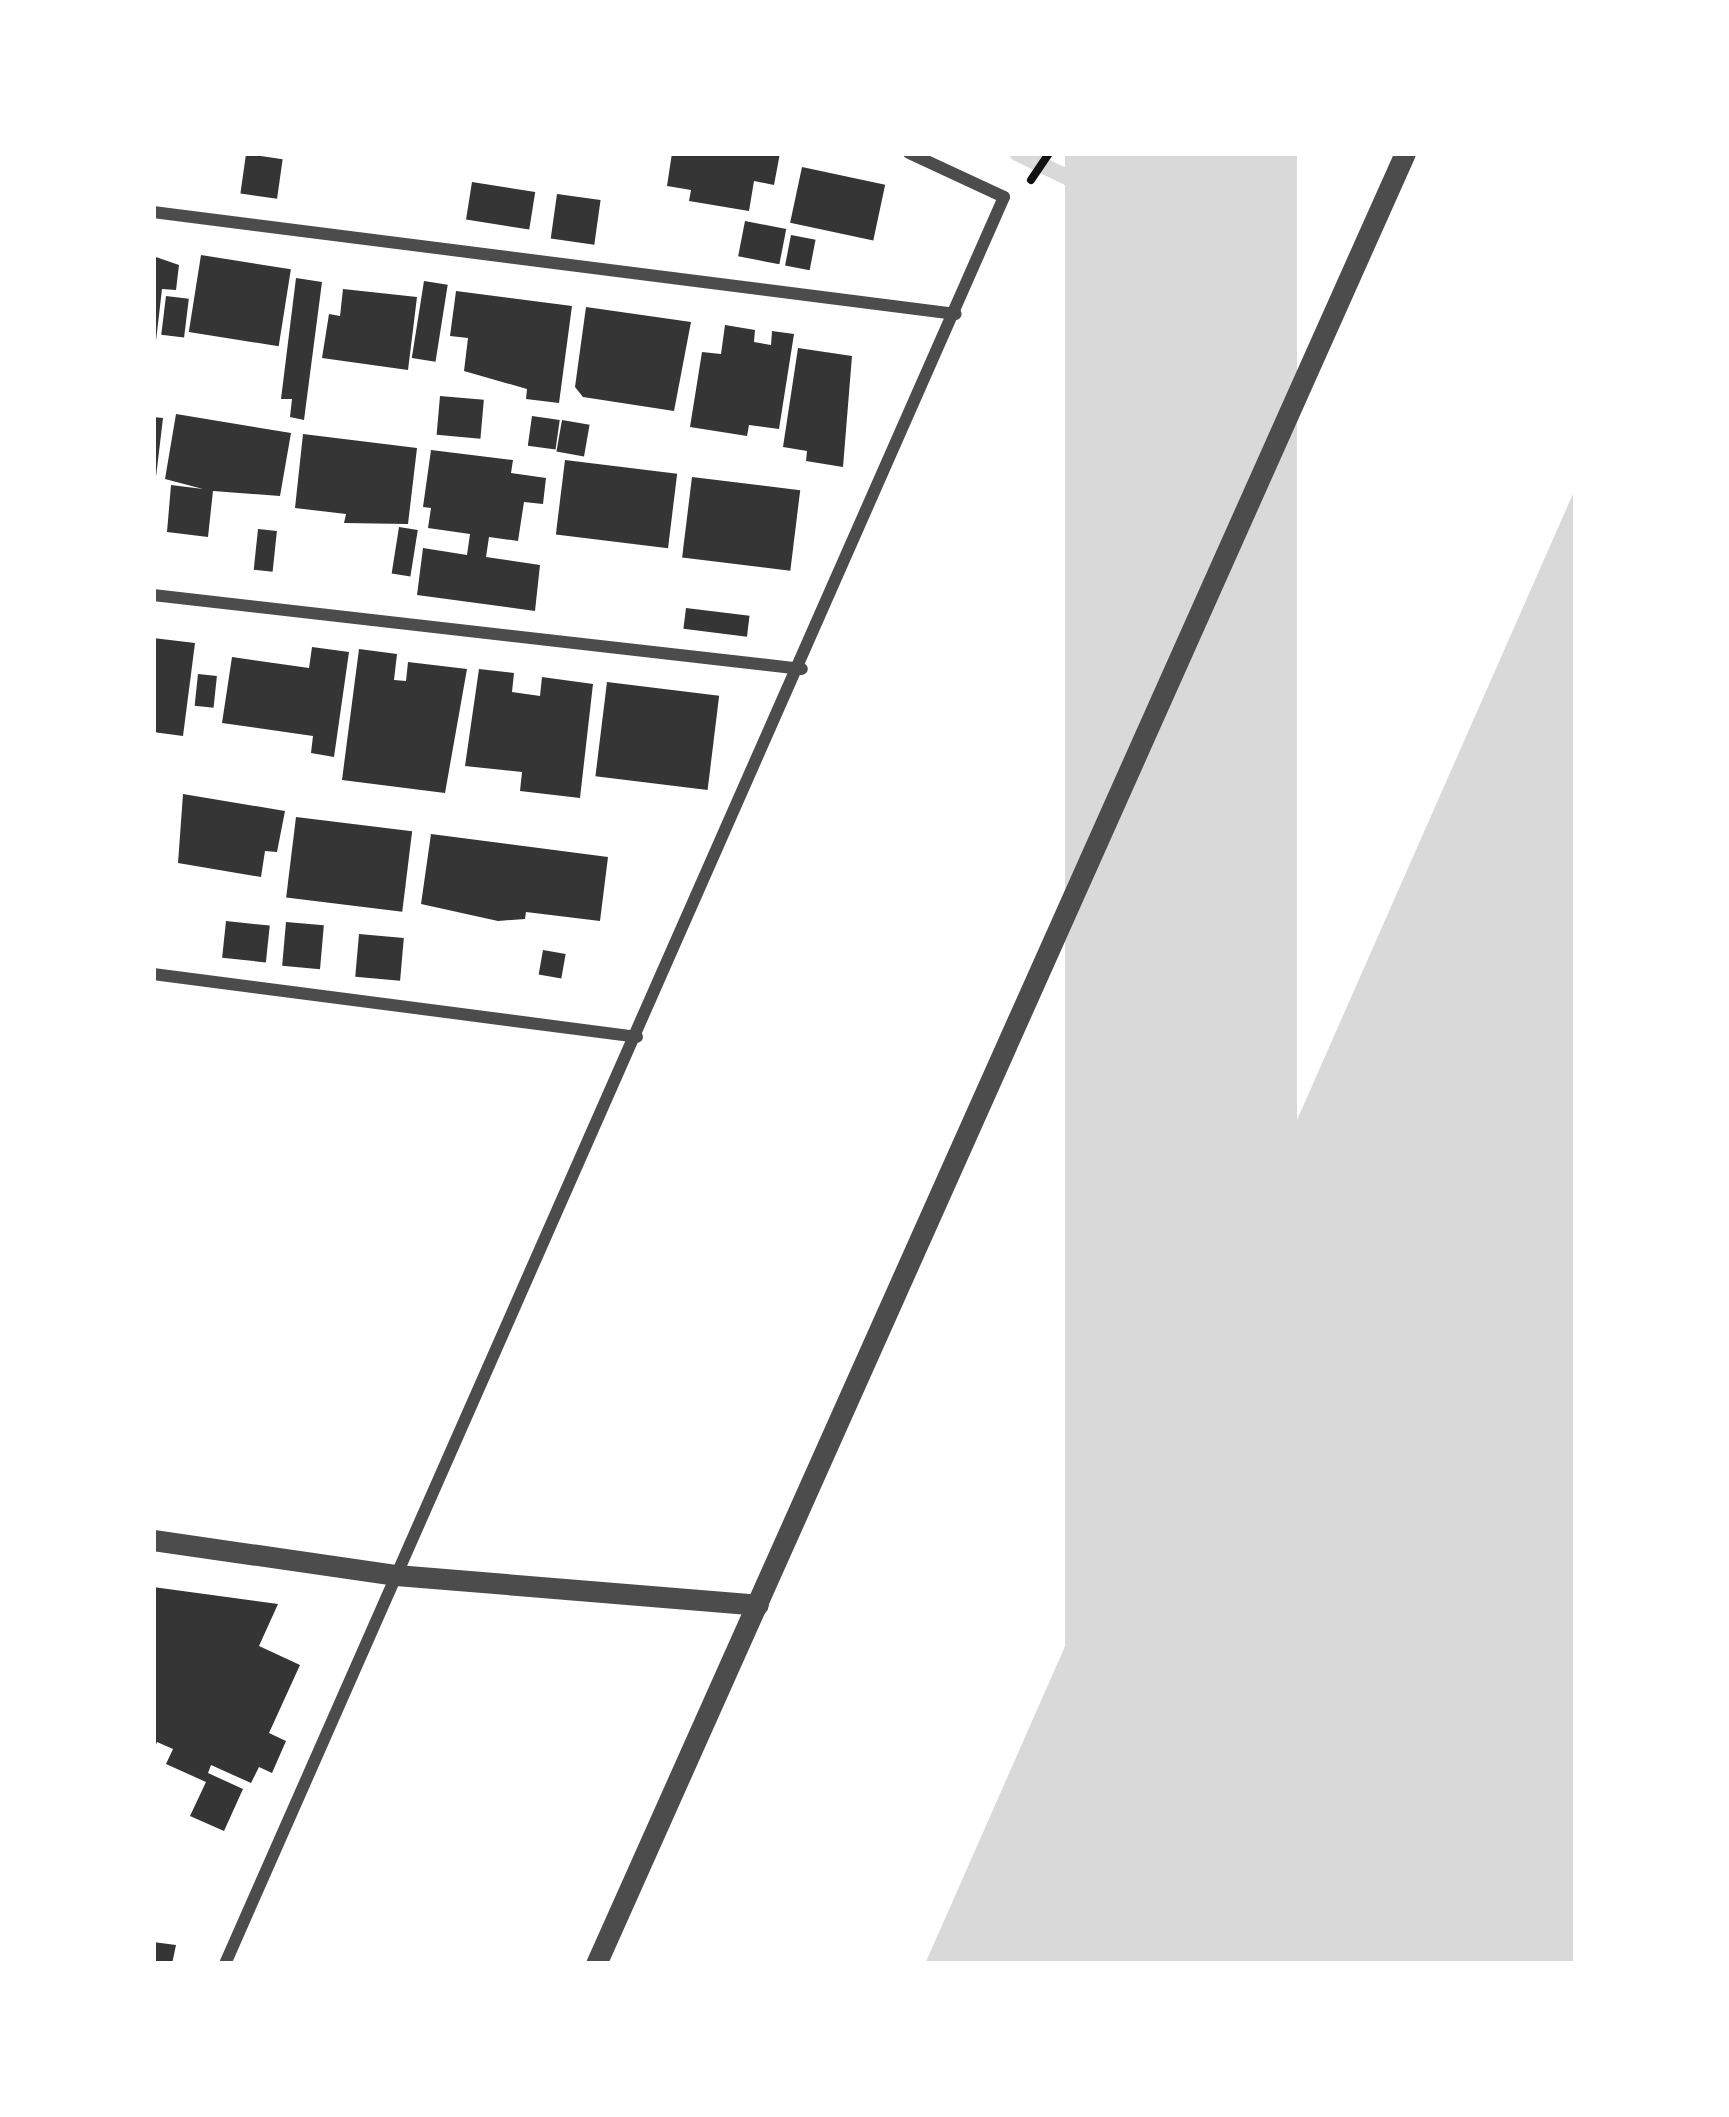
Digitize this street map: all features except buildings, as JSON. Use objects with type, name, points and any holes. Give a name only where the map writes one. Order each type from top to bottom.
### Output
[{"type":"street","points":[[225,1964],[802,669],[1004,197],[909,153]]},
{"type":"street","points":[[596,1964],[1406,153]]},
{"type":"street","points":[[153,212],[956,314]]},
{"type":"street","points":[[153,595],[802,669]]},
{"type":"street","points":[[153,974],[637,1037]]},
{"type":"street","points":[[153,1540],[396,1574],[758,1606]]},
{"type":"path","points":[[1038,175],[1048,153]]},
{"type":"shaded area","points":[[1065,153],[1297,153],[1297,1964],[1065,1964]]},
{"type":"shaded area","points":[[1576,487],[1576,1964],[925,1964]]},
{"type":"waterway","points":[[1017,153],[1075,181]]}]
